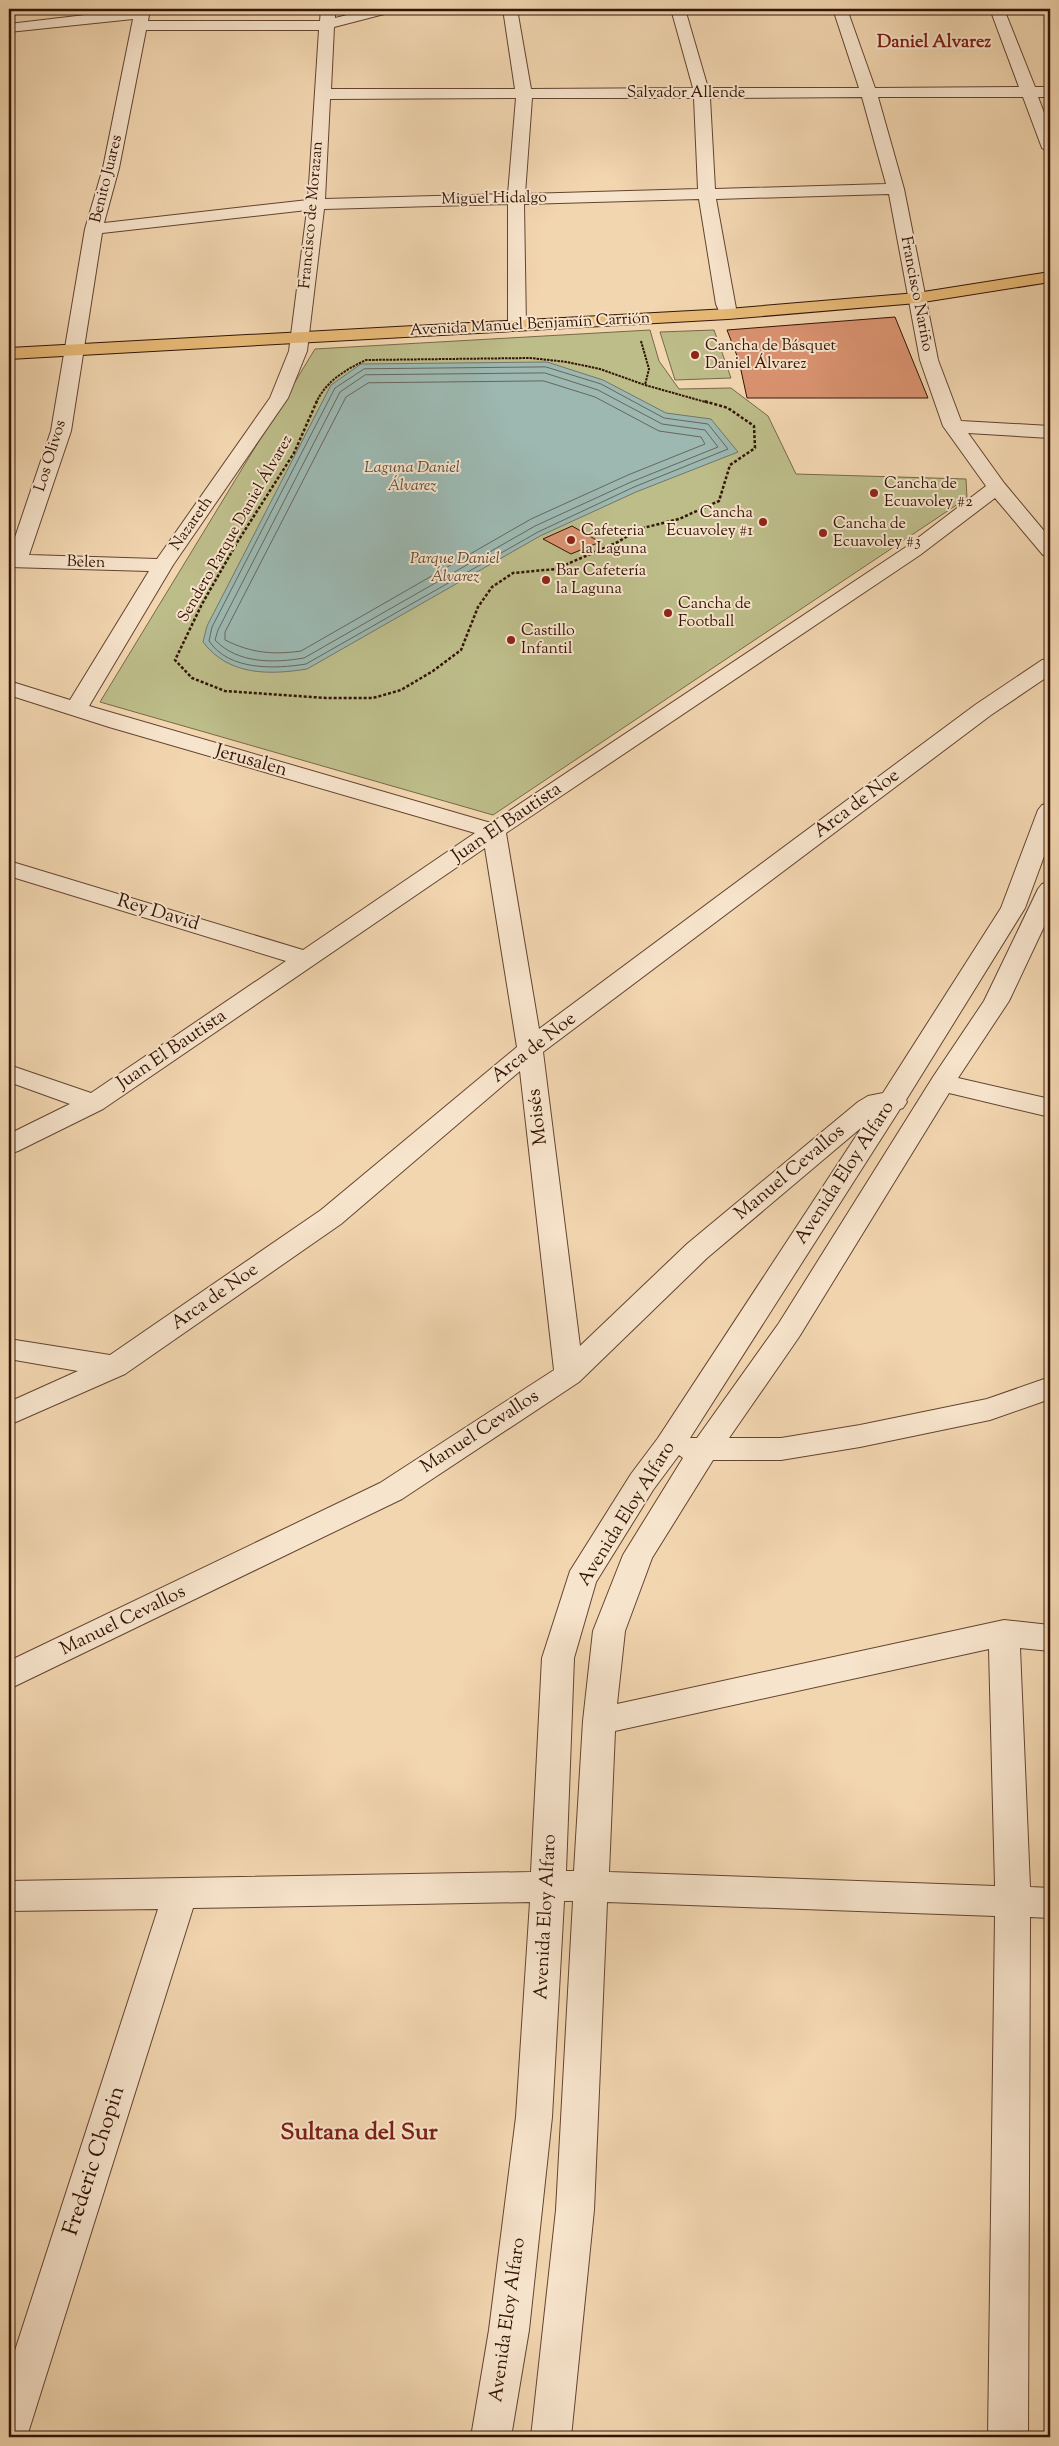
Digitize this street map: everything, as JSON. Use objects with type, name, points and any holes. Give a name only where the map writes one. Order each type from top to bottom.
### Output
[{"type":"main road","name":"Avenida Manuel Benjamín Carrión","points":[[916,292],[1050,265]]},
{"type":"main road","name":"Avenida Manuel Benjamín Carrión","points":[[9,342],[76,343],[727,309],[916,292],[1050,277]]},
{"type":"main road","name":"Avenida Manuel Benjamín Carrión","points":[[516,321],[631,321],[727,309]]},
{"type":"main road","name":"Avenida Manuel Benjamín Carrión","points":[[9,354],[76,343]]},
{"type":"street","name":"Francisco de Morazan","points":[[300,332],[316,204],[328,9]]},
{"type":"street","points":[[9,28],[141,16],[326,25],[387,9]]},
{"type":"street","points":[[510,9],[524,94],[516,198],[516,321]]},
{"type":"street","points":[[678,9],[702,93],[707,194],[727,309]]},
{"type":"street","name":"Francisco Nariño","points":[[840,9],[869,93],[896,189],[929,360],[953,426],[997,487],[1050,551]]},
{"type":"street","points":[[997,9],[1050,148]]},
{"type":"street","name":"Benito Juares","points":[[76,343],[94,229],[111,168],[141,16]]},
{"type":"street","name":"Salvador Allende","points":[[322,94],[1050,92]]},
{"type":"street","name":"Miguel Hidalgo","points":[[94,229],[316,204],[896,189]]},
{"type":"street","name":"Nazareth","points":[[76,709],[163,565],[279,398],[298,351],[300,332]]},
{"type":"street","name":"Los Olivos","points":[[13,561],[61,431],[76,343]]},
{"type":"street","points":[[953,426],[1050,432]]},
{"type":"street","name":"Juan El Bautista","points":[[9,1145],[94,1103],[494,831],[914,551],[997,487]]},
{"type":"street","name":"Belen","points":[[13,561],[163,565]]},
{"type":"street","name":"Arca de Noe","points":[[9,1414],[115,1366],[331,1217],[530,1049],[983,710],[1050,665]]},
{"type":"street","name":"Jerusalen","points":[[9,688],[494,831]]},
{"type":"street","name":"Avenida Eloy Alfaro","points":[[491,2437],[509,2330],[534,2117],[548,1886],[558,1658],[582,1580],[642,1482],[669,1446],[891,1102],[1013,908],[1050,810]]},
{"type":"street","name":"Moisés","points":[[494,831],[530,1049],[569,1374]]},
{"type":"street","name":"Rey David","points":[[9,868],[307,959]]},
{"type":"street","name":"Avenida Eloy Alfaro","points":[[551,2437],[575,2210],[600,1721],[609,1631],[638,1555],[704,1450],[789,1330],[942,1083],[996,1001],[1050,889]]},
{"type":"street","points":[[9,1073],[94,1103]]},
{"type":"street","points":[[942,1083],[1050,1108]]},
{"type":"street","name":"Manuel Cevallos","points":[[9,1676],[391,1491],[569,1374],[712,1238],[867,1108],[877,1102],[891,1102]]},
{"type":"street","points":[[891,1102],[924,1112]]},
{"type":"street","points":[[9,1349],[115,1366]]},
{"type":"street","points":[[669,1446],[704,1450],[781,1449],[860,1436],[990,1409],[1050,1388]]},
{"type":"street","points":[[600,1721],[1004,1632],[1050,1638]]},
{"type":"street","points":[[1004,1632],[1013,1901],[1008,2437]]},
{"type":"street","points":[[9,1896],[591,1886],[1013,1901],[1050,1904]]},
{"type":"street","name":"Frederic Chopin","points":[[9,2430],[180,1893]]},
{"type":"path","points":[[631,321],[637,331],[649,369],[645,385]]},
{"type":"path","name":"Sendero Parque Daniel Álvarez","points":[[530,358],[567,362],[600,369],[645,385],[728,408],[754,426],[754,448],[731,462],[725,472],[725,486],[719,501],[679,518],[639,529],[618,542],[556,569],[513,573],[492,587],[478,607],[471,630],[461,650],[433,671],[401,690],[373,698],[326,698],[225,691],[192,678],[175,660],[202,604],[238,541],[294,454],[322,390],[344,370],[366,360],[530,358]]},
{"type":"green space","name":"Parque Daniel Álvarez","points":[[650,330],[659,361],[679,389],[731,388],[768,416],[796,474],[966,479],[967,498],[493,815],[100,702],[315,349]]},
{"type":"green space","name":"Cancha de Básquet Daniel Álvarez","points":[[714,330],[731,378],[675,380],[660,332]]},
{"type":"water","name":"Laguna Daniel Álvarez","points":[[547,362],[603,380],[666,413],[711,419],[738,452],[636,492],[540,536],[307,669],[264,672],[237,667],[213,653],[203,642],[207,626],[331,385],[361,364]]},
{"type":"building","points":[[895,317],[928,398],[747,398],[739,361],[727,330]]},
{"type":"building","name":"Cafeteria la Laguna","points":[[572,526],[600,542],[571,554],[543,539]]},
{"type":"place","name":"Cancha de Básquet Daniel Álvarez","points":[[695,355]]},
{"type":"place","name":"Cancha de Ecuavoley #2","points":[[874,493]]},
{"type":"place","name":"Cancha Ecuavoley #1","points":[[763,522]]},
{"type":"place","name":"Cancha de Ecuavoley #3","points":[[823,533]]},
{"type":"place","name":"Cafeteria la Laguna","points":[[571,540]]},
{"type":"place","name":"Bar Cafetería la Laguna","points":[[546,580]]},
{"type":"place","name":"Cancha de Football","points":[[668,613]]},
{"type":"place","name":"Castillo Infantil","points":[[511,640]]},
{"type":"district","name":"Daniel Alvarez","points":[[934,43]]},
{"type":"district","name":"Sultana del Sur","points":[[359,2133]]}]
